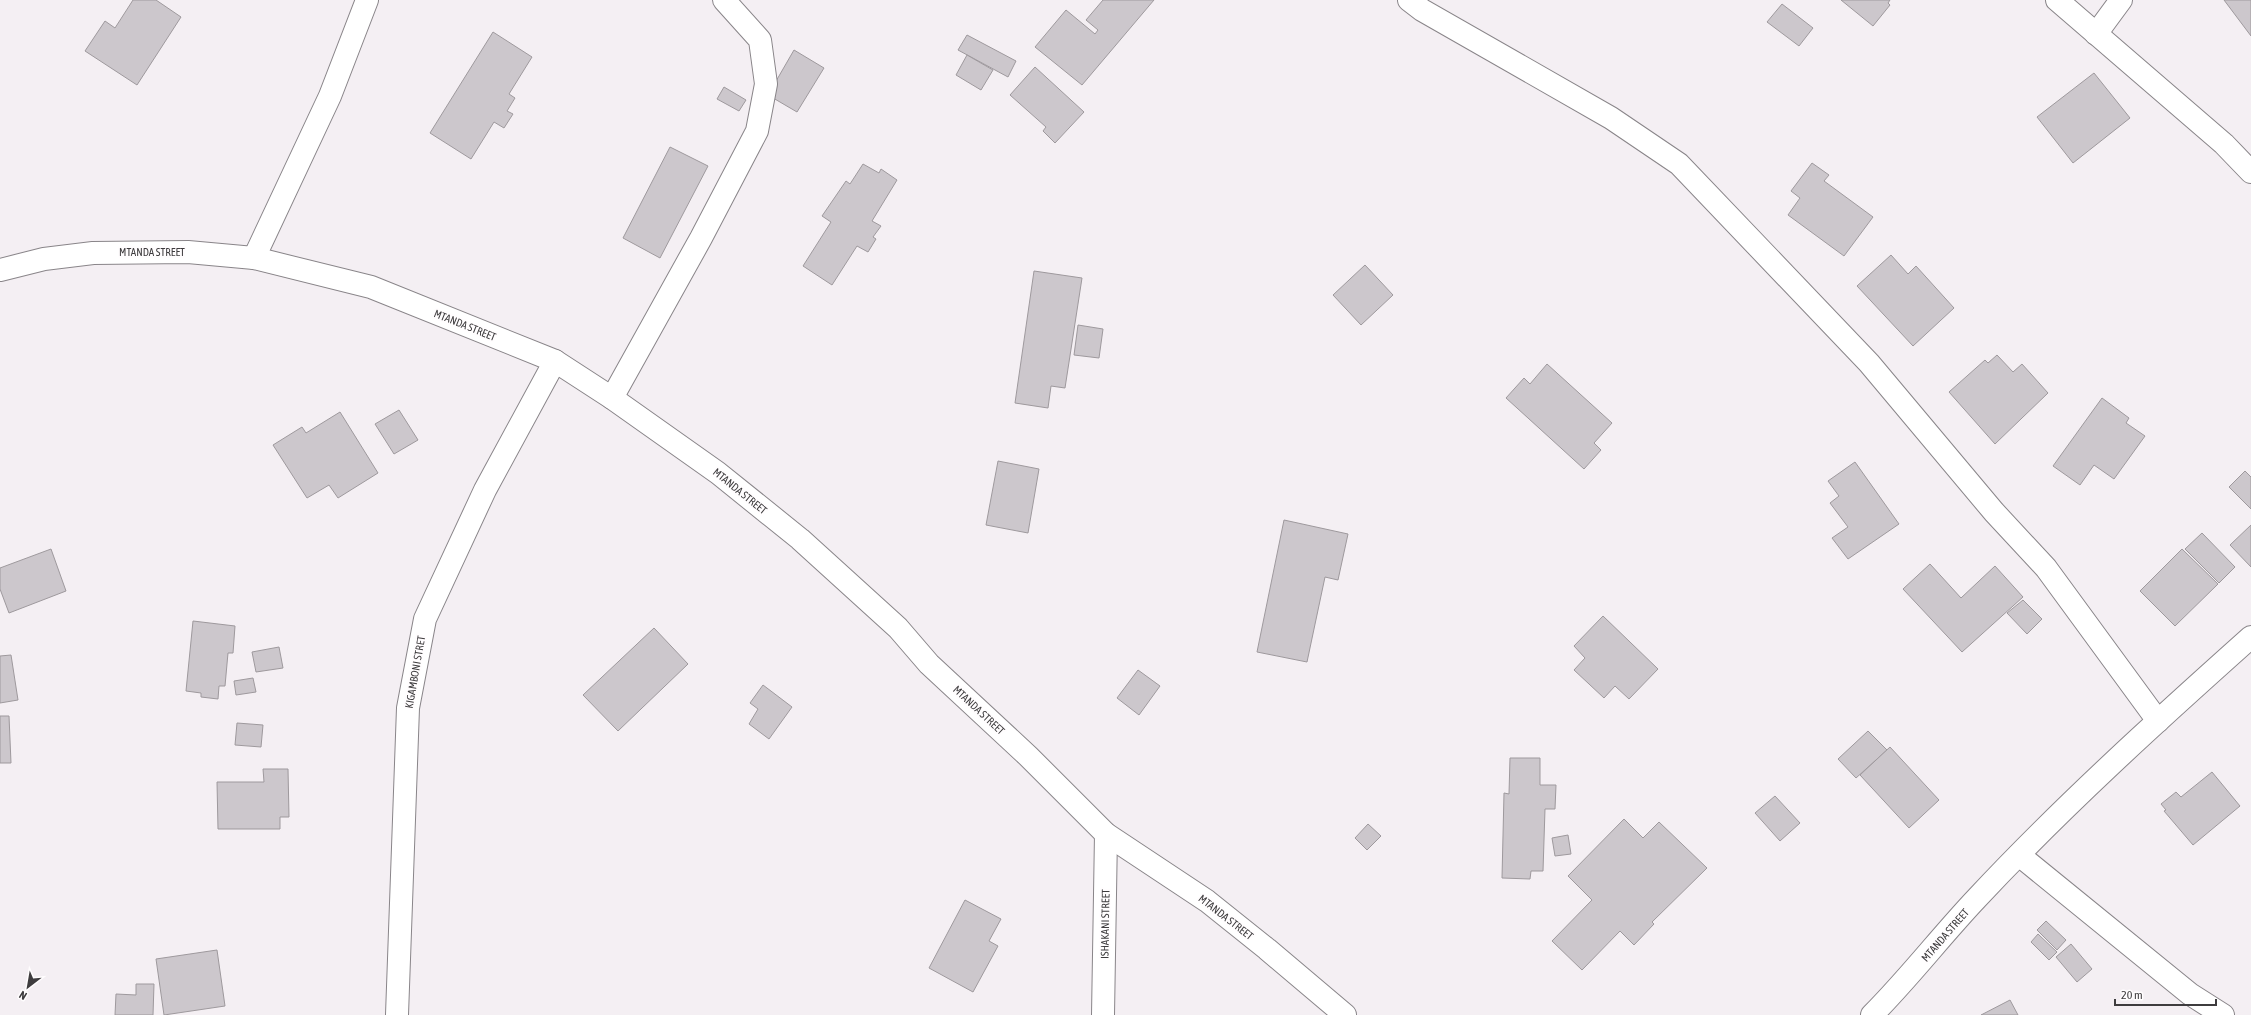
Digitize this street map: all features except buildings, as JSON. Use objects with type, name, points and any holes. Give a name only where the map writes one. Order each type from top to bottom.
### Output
[{"type":"street","points":[[254,258],[330,96],[367,0]]},
{"type":"street","points":[[612,398],[701,238],[757,131],[766,84],[760,40],[724,0]]},
{"type":"street","points":[[1409,0],[1422,10],[1611,118],[1678,164],[1870,363],[1994,512],[2046,568],[2158,721]]},
{"type":"street","points":[[2057,0],[2224,144],[2251,172]]},
{"type":"street","points":[[2096,34],[2122,0]]},
{"type":"street","name":"MTANDA STREET","points":[[0,270],[44,259],[93,253],[188,252],[254,258],[371,287],[555,361],[612,398],[718,473],[800,540],[898,628],[929,664],[1028,756],[1106,834],[1207,901],[1345,1015]]},
{"type":"street","name":"KIGAMBONI STRET","points":[[398,1015],[408,708],[425,619],[485,490],[555,361]]},
{"type":"street","name":"MTANDA STREET","points":[[1872,1015],[1905,982],[1946,931],[2019,855],[2158,721],[2251,637]]},
{"type":"street","name":"ISHAKANI STREET","points":[[1103,1015],[1106,834]]},
{"type":"street","points":[[2019,855],[2190,994],[2223,1015]]}]
